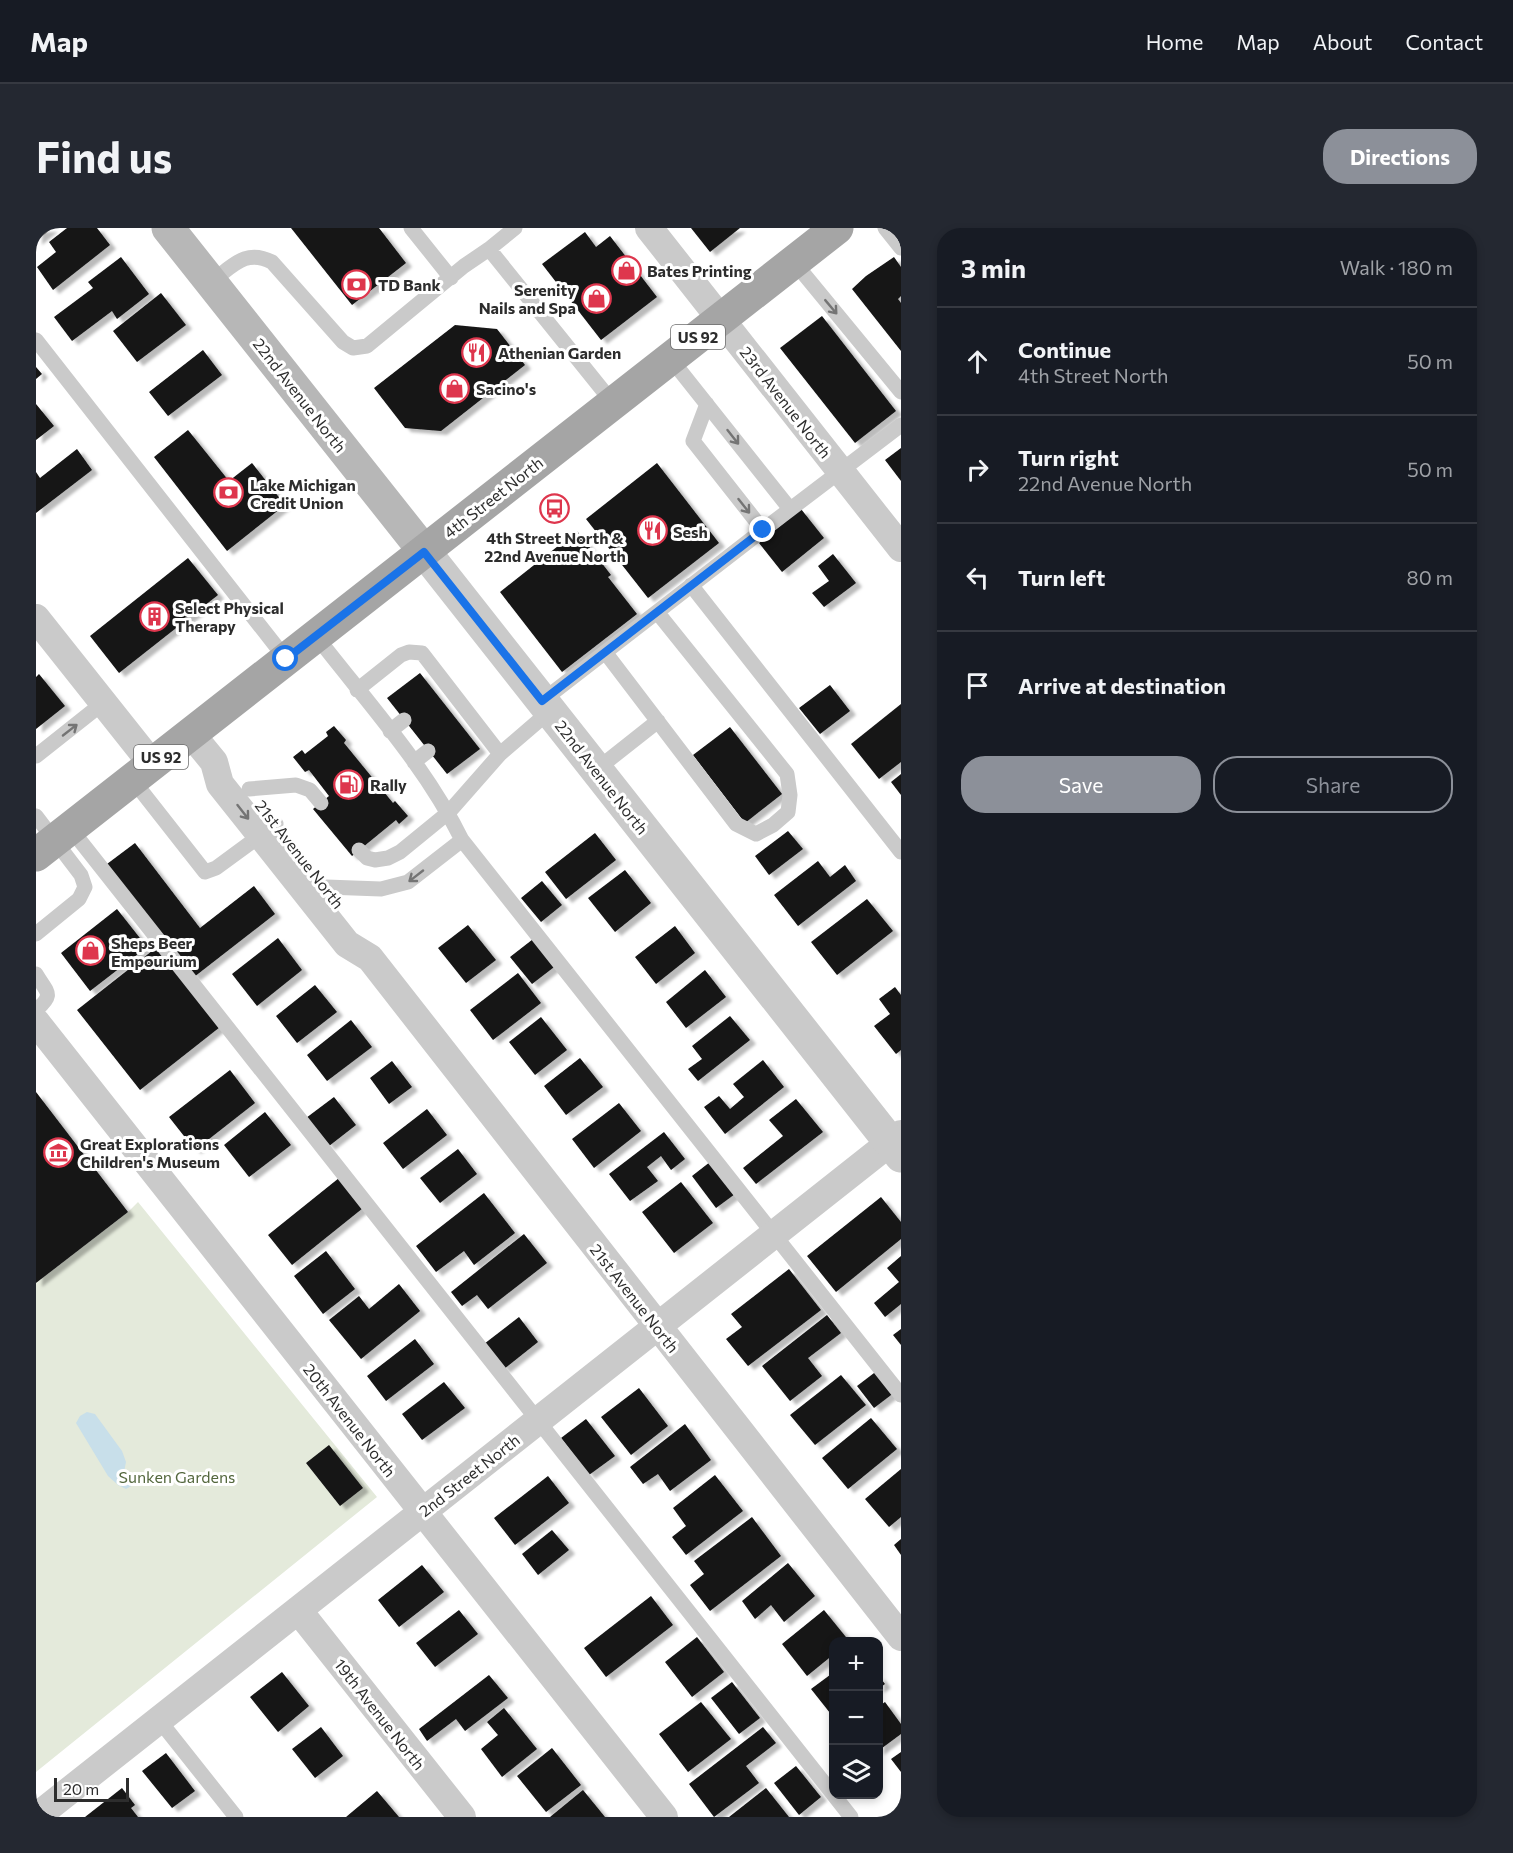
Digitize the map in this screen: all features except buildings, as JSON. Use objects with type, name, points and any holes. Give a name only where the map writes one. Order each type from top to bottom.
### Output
[{"type":"main road","name":"22nd Avenue North","points":[[168,228],[424,552]]},
{"type":"main road","name":"4th Street North","points":[[49,835],[191,734],[837,228]]},
{"type":"street","name":"23rd Avenue North","points":[[649,228],[901,548]]},
{"type":"street","name":"22nd Avenue North","points":[[424,552],[897,1144]]},
{"type":"street","points":[[36,618],[104,703],[142,771]]},
{"type":"street","name":"21st Avenue North","points":[[191,734],[214,762],[220,784],[326,887],[363,935],[370,958]]},
{"type":"street","name":"21st Avenue North","points":[[214,762],[235,771],[249,789],[269,830],[347,944],[370,958],[901,1637]]},
{"type":"street","name":"20th Avenue North","points":[[36,1022],[664,1817]]},
{"type":"street","name":"2nd Street North","points":[[36,1817],[774,1234],[897,1144]]},
{"type":"street","name":"19th Avenue North","points":[[298,1610],[462,1817]]},
{"type":"lane","points":[[411,228],[450,278]]},
{"type":"lane","points":[[211,282],[243,258],[260,256],[272,262],[343,342],[353,348],[367,346],[515,228]]},
{"type":"lane","points":[[885,228],[901,248]]},
{"type":"lane","points":[[489,249],[613,403]]},
{"type":"lane","points":[[794,262],[901,392]]},
{"type":"lane","points":[[36,340],[286,659]]},
{"type":"lane","points":[[670,358],[790,509]]},
{"type":"lane","points":[[707,404],[693,441],[763,530]]},
{"type":"lane","points":[[359,850],[367,858],[375,860],[388,858],[400,852],[448,812],[546,706],[605,652],[901,425]]},
{"type":"lane","points":[[691,585],[901,852]]},
{"type":"lane","points":[[605,652],[736,824],[756,834],[773,825],[788,812],[790,795],[787,774],[657,612]]},
{"type":"lane","points":[[316,636],[414,762],[448,812],[462,840],[901,1395]]},
{"type":"lane","points":[[357,690],[401,655],[410,652],[422,653],[443,691],[466,721],[500,754]]},
{"type":"lane","points":[[36,756],[104,703]]},
{"type":"lane","points":[[390,731],[404,720]]},
{"type":"lane","points":[[596,770],[658,722]]},
{"type":"lane","points":[[414,762],[428,751]]},
{"type":"lane","points":[[142,771],[205,872],[216,868],[269,830]]},
{"type":"lane","points":[[249,789],[296,785],[310,790],[321,803]]},
{"type":"lane","points":[[36,934],[79,899],[85,890],[81,875],[49,835]]},
{"type":"lane","points":[[49,835],[538,1421],[851,1817]]},
{"type":"lane","points":[[326,887],[381,889],[408,882],[462,840]]},
{"type":"lane","points":[[36,974],[48,997],[46,1002],[36,1010]]},
{"type":"lane","points":[[159,1720],[236,1817]]},
{"type":"green space","name":"Sunken Gardens","points":[[138,1202],[377,1497],[36,1772],[36,1283]]},
{"type":"water","points":[[87,1412],[95,1414],[122,1451],[126,1462],[124,1472],[127,1478],[138,1475],[140,1478],[134,1485],[126,1489],[108,1476],[76,1423],[80,1416]]},
{"type":"place","name":"Bates Printing","points":[[626,270]]},
{"type":"place","name":"TD Bank","points":[[357,284]]},
{"type":"place","name":"Serenity Nails and Spa","points":[[597,298]]},
{"type":"place","name":"Athenian Garden","points":[[477,352]]},
{"type":"place","name":"Sacino's","points":[[455,388]]},
{"type":"place","name":"Lake Michigan Credit Union","points":[[229,493]]},
{"type":"place","name":"4th Street North & 22nd Avenue North","points":[[555,509]]},
{"type":"place","name":"Sesh","points":[[652,531]]},
{"type":"place","name":"Select Physical Therapy","points":[[154,616]]},
{"type":"place","name":"Rally","points":[[349,784]]},
{"type":"place","name":"Sheps Beer Empourium","points":[[90,951]]},
{"type":"place","name":"Great Explorations Children's Museum","points":[[59,1152]]},
{"type":"route","points":[[286,659],[424,552],[542,701],[763,530]]}]
